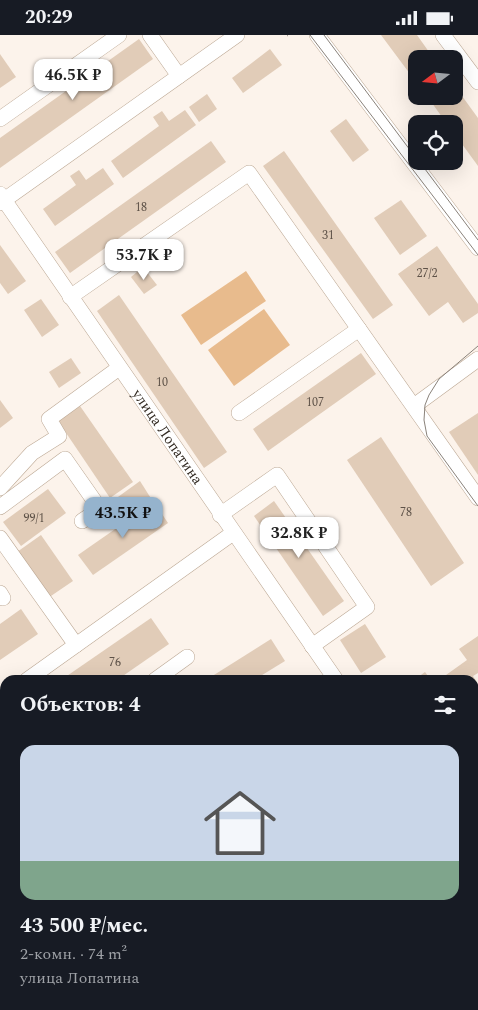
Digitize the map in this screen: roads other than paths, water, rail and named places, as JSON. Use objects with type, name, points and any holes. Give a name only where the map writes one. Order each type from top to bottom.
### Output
[{"type":"street","points":[[0,119],[119,35]]},
{"type":"street","points":[[150,35],[179,76]]},
{"type":"street","points":[[1,200],[236,35]]},
{"type":"street","points":[[317,35],[478,248]]},
{"type":"street","points":[[443,35],[478,82]]},
{"type":"street","points":[[70,297],[249,173],[478,498]]},
{"type":"street","name":"улица Лопатина","points":[[1,200],[332,675]]},
{"type":"street","points":[[239,413],[360,329]]},
{"type":"street","points":[[414,406],[478,359]]},
{"type":"street","points":[[0,488],[32,453],[59,436],[49,419],[119,368]]},
{"type":"street","points":[[0,507],[65,459],[100,509],[82,521]]},
{"type":"street","points":[[220,515],[277,475],[367,607],[312,646]]},
{"type":"street","points":[[34,675],[233,533]]},
{"type":"street","points":[[0,538],[76,645]]},
{"type":"street","points":[[162,675],[187,657]]},
{"type":"tram line","points":[[310,35],[478,255]]},
{"type":"tram line","points":[[324,35],[408,147]]},
{"type":"tram line","points":[[426,170],[478,240]]},
{"type":"tram line","points":[[478,346],[439,379],[425,405],[424,420],[427,436],[478,506]]}]
